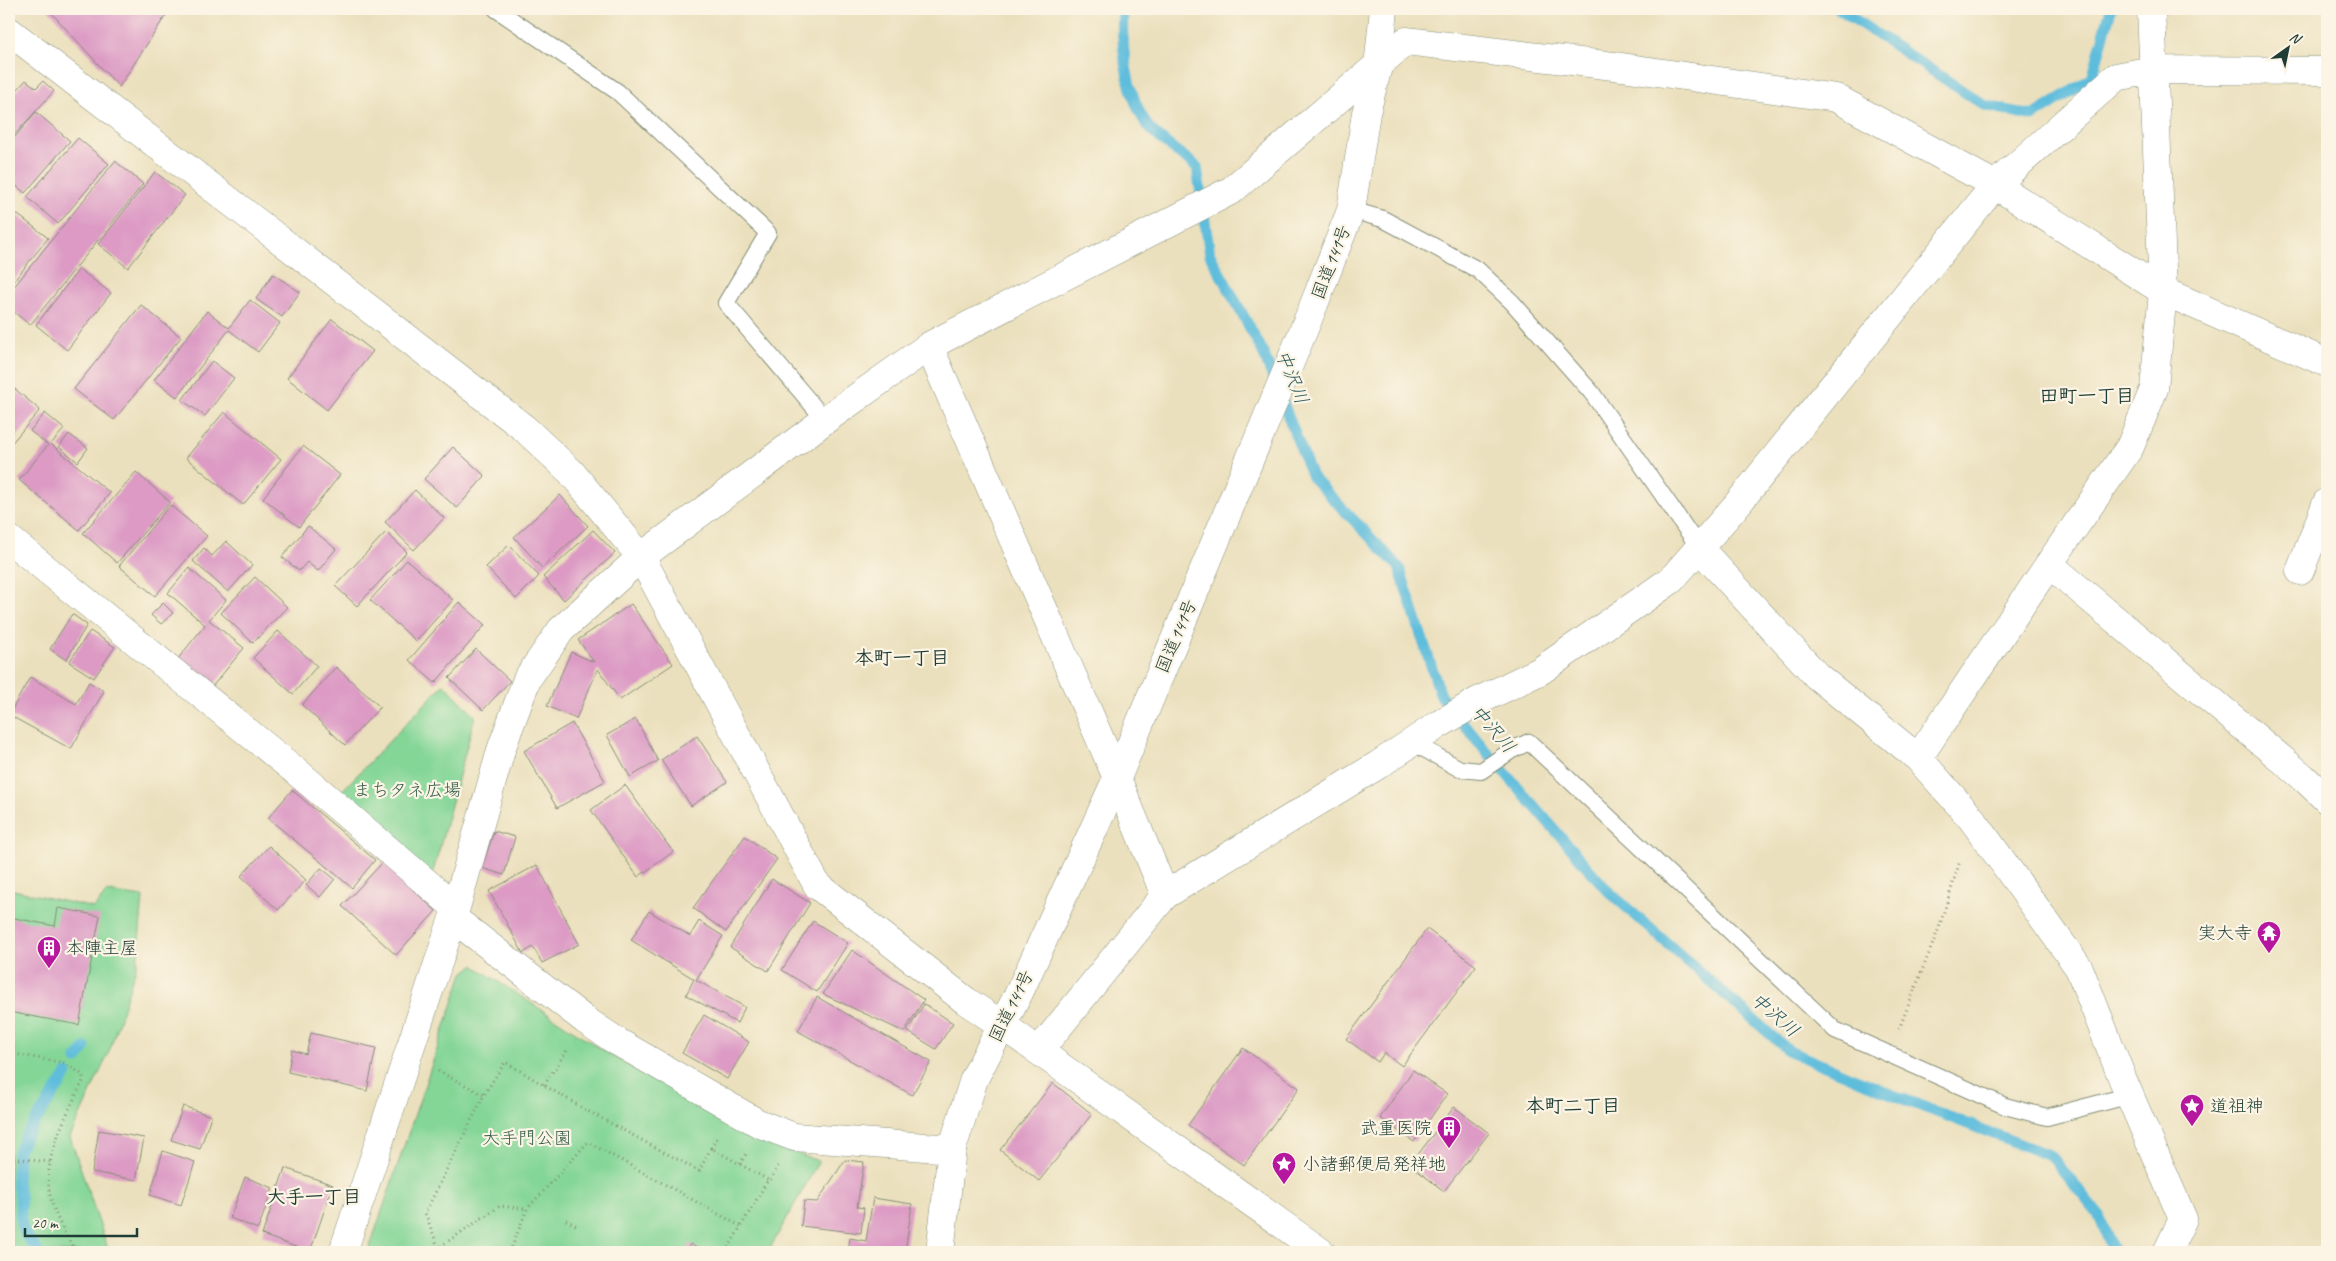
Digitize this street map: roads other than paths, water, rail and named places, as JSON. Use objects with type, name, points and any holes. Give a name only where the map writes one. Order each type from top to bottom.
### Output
[{"type":"main road","name":"国道141号","points":[[940,1252],[952,1150],[974,1079],[1019,993],[1117,778],[1302,335],[1351,210],[1366,113],[1378,67],[1384,9]]},
{"type":"main road","points":[[1918,758],[2130,447],[2154,389],[2163,291],[2152,70],[2151,9]]},
{"type":"main road","points":[[9,31],[524,428],[570,472],[641,557],[817,885],[966,1001],[1320,1252]]},
{"type":"main road","points":[[343,1252],[454,913],[502,747],[527,679],[561,630],[641,557],[825,420],[929,346],[1232,190],[1378,67],[1406,41],[1622,67],[1836,98],[1995,185],[2163,291],[2324,353]]},
{"type":"main road","points":[[1039,1051],[1166,895],[1378,765],[1478,701],[1548,666],[1670,580],[1700,549],[1995,185],[2116,77],[2152,70],[2327,71]]},
{"type":"main road","points":[[929,346],[1166,895]]},
{"type":"main road","points":[[2300,571],[2327,502]]},
{"type":"main road","points":[[9,539],[298,772],[454,913],[585,1020],[722,1104],[758,1123],[794,1138],[952,1150]]},
{"type":"main road","points":[[1700,549],[1816,676],[1918,758],[1972,819],[2080,968],[2123,1080],[2183,1219],[2167,1252]]},
{"type":"main road","points":[[2049,564],[2296,771],[2327,800]]},
{"type":"lane","points":[[496,9],[618,92],[768,233],[726,303],[825,420]]},
{"type":"lane","points":[[1351,210],[1384,219],[1478,270],[1512,302],[1592,393],[1700,549]]},
{"type":"lane","points":[[1412,742],[1460,769],[1481,771],[1512,750],[1529,742],[1835,1030],[2005,1106],[2048,1117],[2131,1095]]},
{"type":"waterway","name":"中沢川","points":[[1123,9],[1126,69],[1134,99],[1140,112],[1147,125],[1156,135],[1197,167],[1210,255],[1262,350],[1312,477],[1399,567],[1441,696],[1608,891],[1789,1051],[1908,1101],[2051,1156],[2098,1214],[2114,1252]]},
{"type":"waterway","points":[[1839,9],[1984,105],[2033,116],[2092,78],[2111,9]]},
{"type":"waterway","points":[[77,1059],[85,1048]]},
{"type":"waterway","points":[[38,1252],[24,1233],[21,1223],[20,1195],[17,1184],[18,1152],[26,1135],[67,1074]]},
{"type":"place","name":"実大寺","points":[[2269,954]]},
{"type":"place","name":"本陣主屋","points":[[49,969]]},
{"type":"place","name":"道祖神","points":[[2192,1127]]},
{"type":"place","name":"武重医院","points":[[1449,1149]]},
{"type":"place","name":"小諸郵便局発祥地","points":[[1284,1185]]},
{"type":"district","name":"田町一丁目","points":[[2087,396]]},
{"type":"district","name":"本町一丁目","points":[[902,658]]},
{"type":"district","name":"本町二丁目","points":[[1573,1106]]},
{"type":"district","name":"大手一丁目","points":[[314,1197]]},
{"type":"park label","name":"まちタネ広場","points":[[407,790]]},
{"type":"park label","name":"大手門公園","points":[[527,1138]]}]
